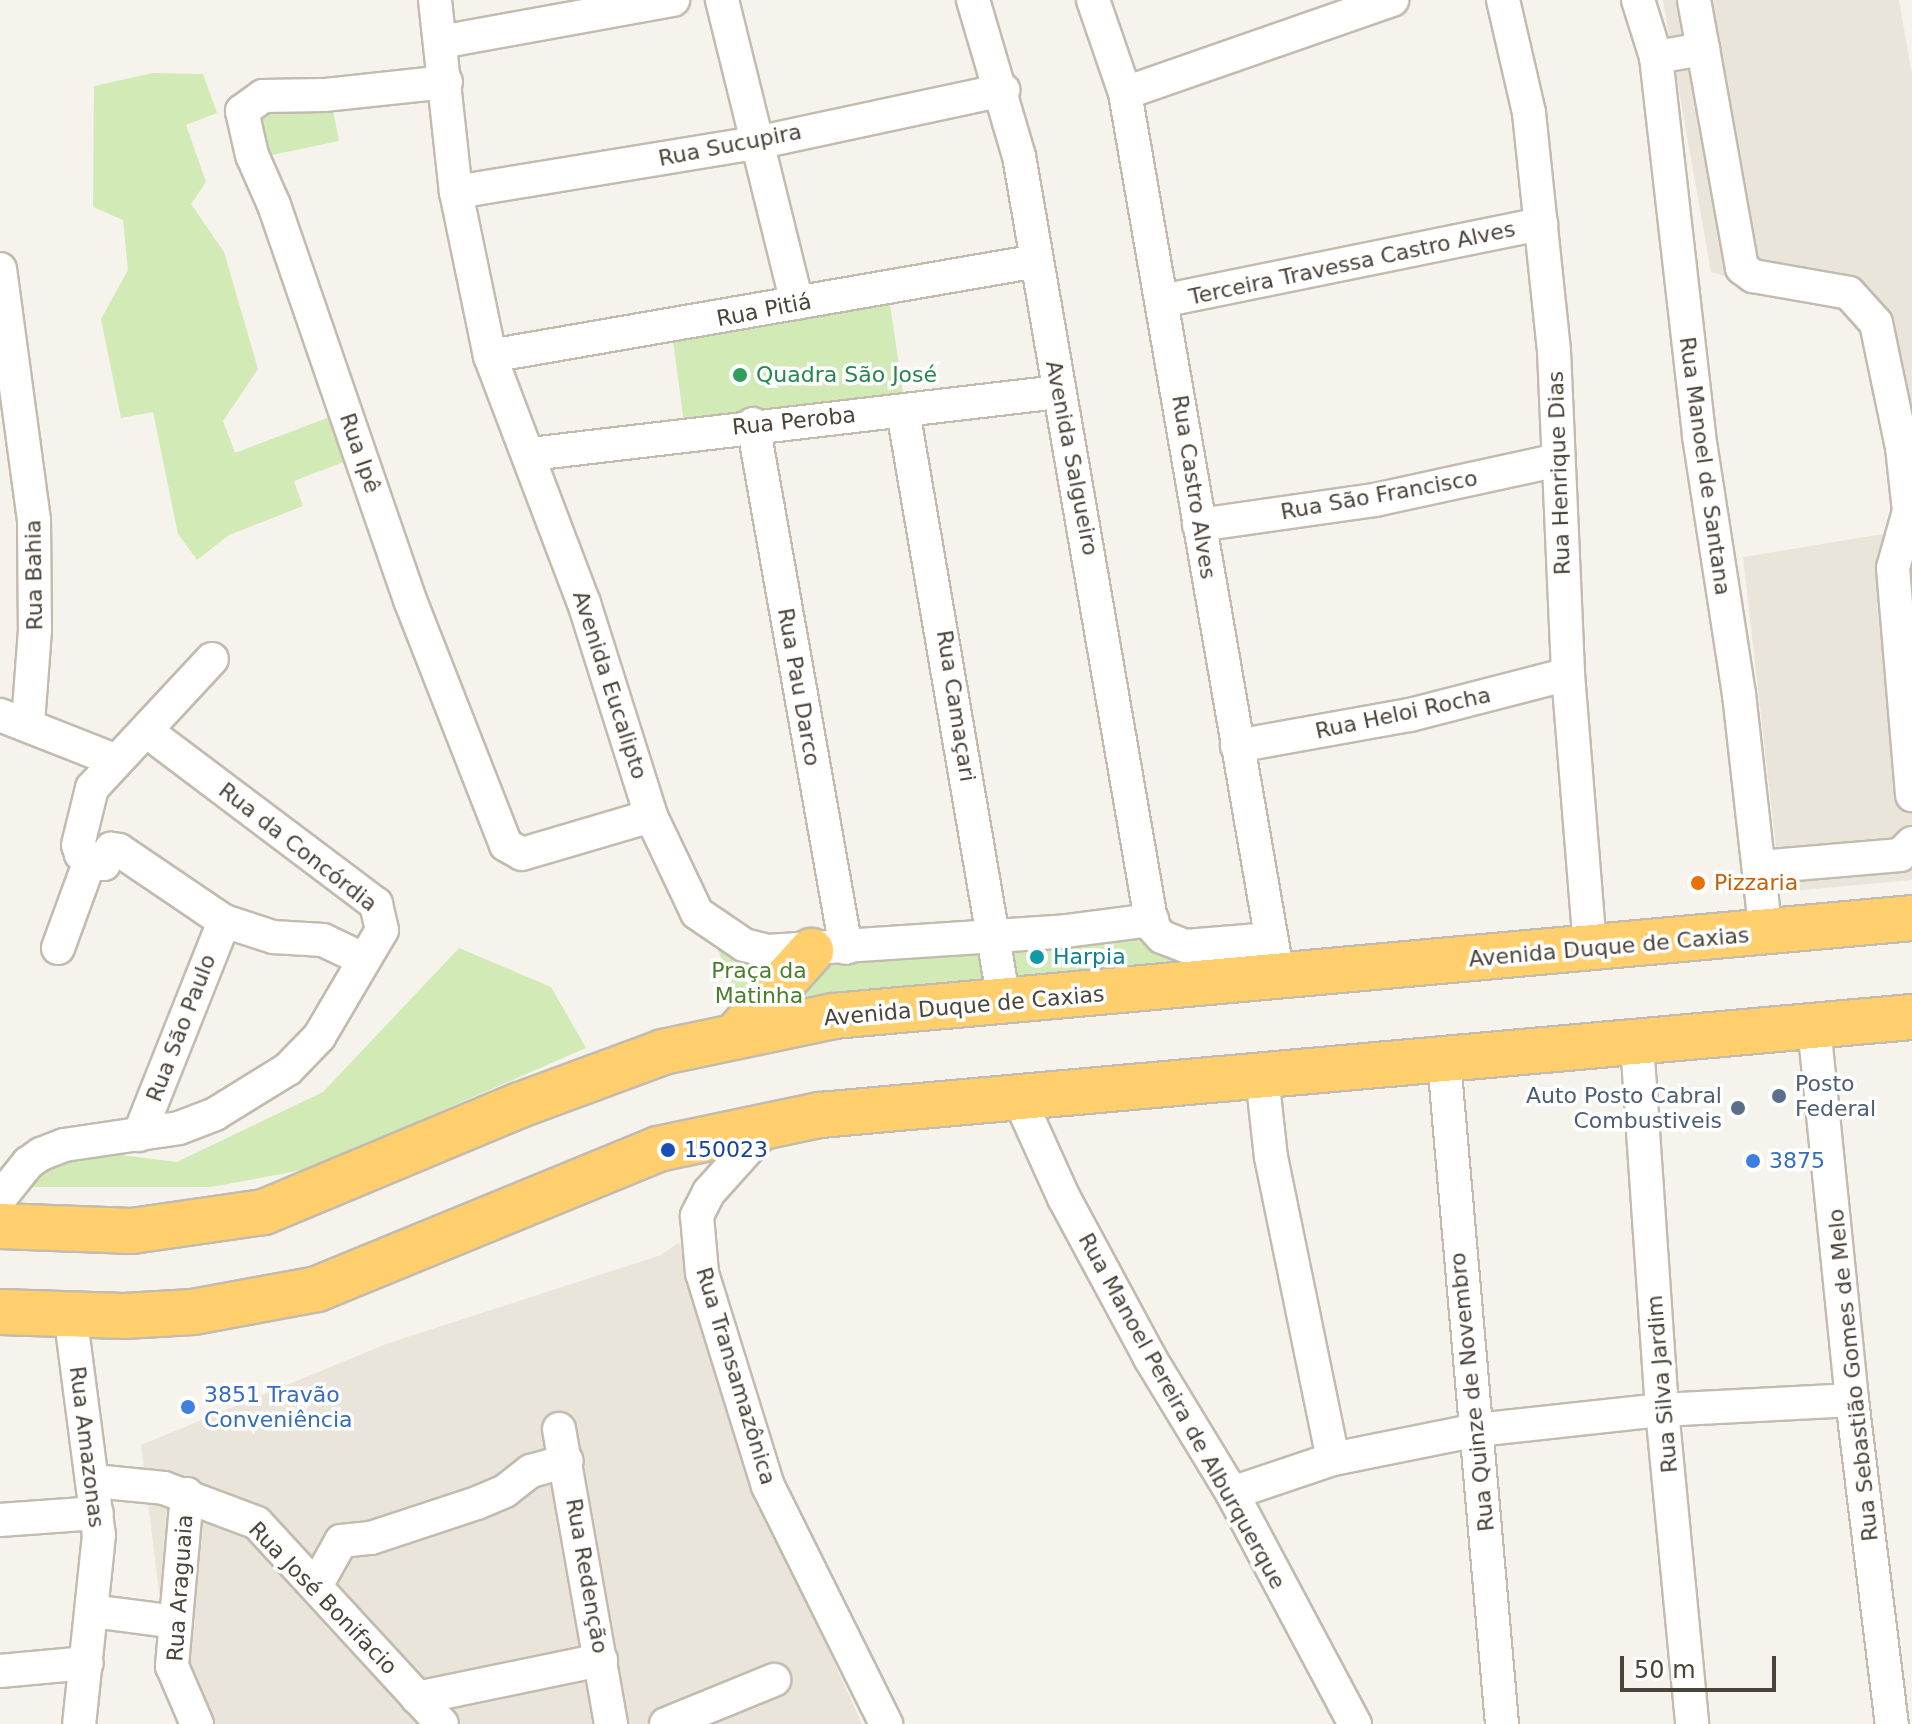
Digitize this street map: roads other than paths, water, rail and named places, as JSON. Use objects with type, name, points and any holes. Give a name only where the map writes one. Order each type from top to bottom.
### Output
[{"type":"highway","name":"Avenida Duque de Caxias","points":[[0,1226],[132,1231],[264,1212],[598,1075],[736,1035],[834,1016],[1004,1001],[1275,959],[1590,949],[1912,918]]},
{"type":"highway","points":[[736,1035],[829,950]]},
{"type":"highway","points":[[0,1312],[193,1312],[317,1289],[658,1149],[771,1123],[1017,1094],[1444,1061],[1912,1017]]},
{"type":"street","name":"Avenida Eucalipto","points":[[435,0],[456,192],[490,356],[531,454],[651,816],[697,913],[744,945],[768,951],[829,950],[1152,920]]},
{"type":"street","points":[[441,42],[673,0]]},
{"type":"street","points":[[722,0],[797,303]]},
{"type":"street","name":"Avenida Salgueiro","points":[[973,0],[1003,90],[1037,261],[1152,920]]},
{"type":"street","name":"Rua Castro Alves","points":[[1093,0],[1125,93],[1275,959]]},
{"type":"street","points":[[1125,93],[1392,0]]},
{"type":"street","name":"Rua Henrique Dias","points":[[1503,0],[1529,113],[1554,351],[1568,674],[1590,949]]},
{"type":"street","name":"Rua Manoel de Santana","points":[[1638,0],[1656,57],[1699,436],[1760,867],[1766,933]]},
{"type":"street","points":[[1694,0],[1742,268],[1753,276],[1849,293],[1876,323],[1902,447],[1909,511],[1893,568],[1912,795]]},
{"type":"street","points":[[1656,57],[1703,49]]},
{"type":"street","name":"Rua Ipê","points":[[446,82],[324,95],[263,96],[242,111],[252,155],[279,218],[410,600],[506,845],[522,854],[651,816]]},
{"type":"street","name":"Rua Sucupira","points":[[456,192],[756,143],[1003,90]]},
{"type":"street","name":"Terceira Travessa Castro Alves","points":[[1162,301],[1541,224]]},
{"type":"street","name":"Rua Pitiá","points":[[490,356],[1037,261]]},
{"type":"street","name":"Rua Bahia","points":[[0,269],[13,427],[35,601],[14,719],[114,760]]},
{"type":"street","name":"Rua Peroba","points":[[531,454],[753,424],[903,411],[1058,392]]},
{"type":"street","name":"Rua Camaçari","points":[[903,411],[1004,1001]]},
{"type":"street","name":"Rua Pau Darco","points":[[753,424],[829,950]]},
{"type":"street","name":"Rua São Francisco","points":[[1199,525],[1375,500],[1558,460]]},
{"type":"street","points":[[212,659],[149,733],[114,760],[92,788],[79,828],[78,850],[104,864],[111,849],[119,850],[224,921],[273,937],[323,940],[363,959]]},
{"type":"street","name":"Rua Heloi Rocha","points":[[1237,746],[1410,715],[1568,674]]},
{"type":"street","name":"Rua da Concórdia","points":[[0,1198],[28,1163],[41,1154],[64,1145],[139,1135],[215,1114],[288,1069],[319,1037],[382,930],[376,904],[149,733]]},
{"type":"street","points":[[1760,867],[1900,855],[1912,843]]},
{"type":"street","points":[[58,948],[91,858]]},
{"type":"street","points":[[1152,920],[1155,932],[1186,946],[1275,959]]},
{"type":"street","name":"Rua São Paulo","points":[[139,1135],[224,921]]},
{"type":"street","name":"Rua Sebastião Gomes de Melo","points":[[1814,1026],[1852,1400],[1892,1724]]},
{"type":"street","name":"Rua Silva Jardim","points":[[1637,1043],[1662,1410],[1692,1724]]},
{"type":"street","name":"Rua Quinze de Novembro","points":[[1444,1061],[1502,1724]]},
{"type":"street","points":[[1262,1076],[1271,1157],[1333,1459]]},
{"type":"street","name":"Rua Manoel Pereira de Alburquerque","points":[[1017,1094],[1064,1198],[1150,1358],[1232,1493],[1355,1724]]},
{"type":"street","name":"Rua Transamazônica","points":[[771,1123],[709,1192],[697,1216],[702,1273],[768,1486],[886,1724]]},
{"type":"street","name":"Rua Amazonas","points":[[70,1313],[97,1513],[92,1611],[79,1724]]},
{"type":"street","points":[[1232,1493],[1333,1459],[1477,1430],[1662,1410],[1852,1400]]},
{"type":"street","name":"Rua Redenção","points":[[559,1429],[611,1724]]},
{"type":"street","points":[[316,1586],[330,1555],[345,1539],[371,1538],[477,1503],[505,1491],[531,1471],[567,1461]]},
{"type":"street","name":"Rua José Bonifacio","points":[[94,1481],[187,1494],[257,1523],[442,1724]]},
{"type":"street","name":"Rua Araguaia","points":[[187,1494],[172,1666],[197,1724]]},
{"type":"street","points":[[0,1520],[97,1513]]},
{"type":"street","points":[[92,1611],[175,1622]]},
{"type":"street","points":[[417,1698],[601,1660]]},
{"type":"street","points":[[0,1671],[87,1663]]},
{"type":"street","points":[[666,1724],[774,1680]]},
{"type":"place","name":"Quadra São José","points":[[740,375]]},
{"type":"place","name":"Pizzaria","points":[[1698,883]]},
{"type":"place","name":"Harpia","points":[[1037,957]]},
{"type":"place","name":"Posto Federal","points":[[1779,1096]]},
{"type":"place","name":"Auto Posto Cabral Combustiveis","points":[[1738,1108]]},
{"type":"place","name":"150023","points":[[668,1150]]},
{"type":"place","name":"3875","points":[[1753,1161]]},
{"type":"place","name":"3851 Travão Conveniência","points":[[188,1407]]},
{"type":"park label","name":"Praça da Matinha","points":[[759,982]]}]
